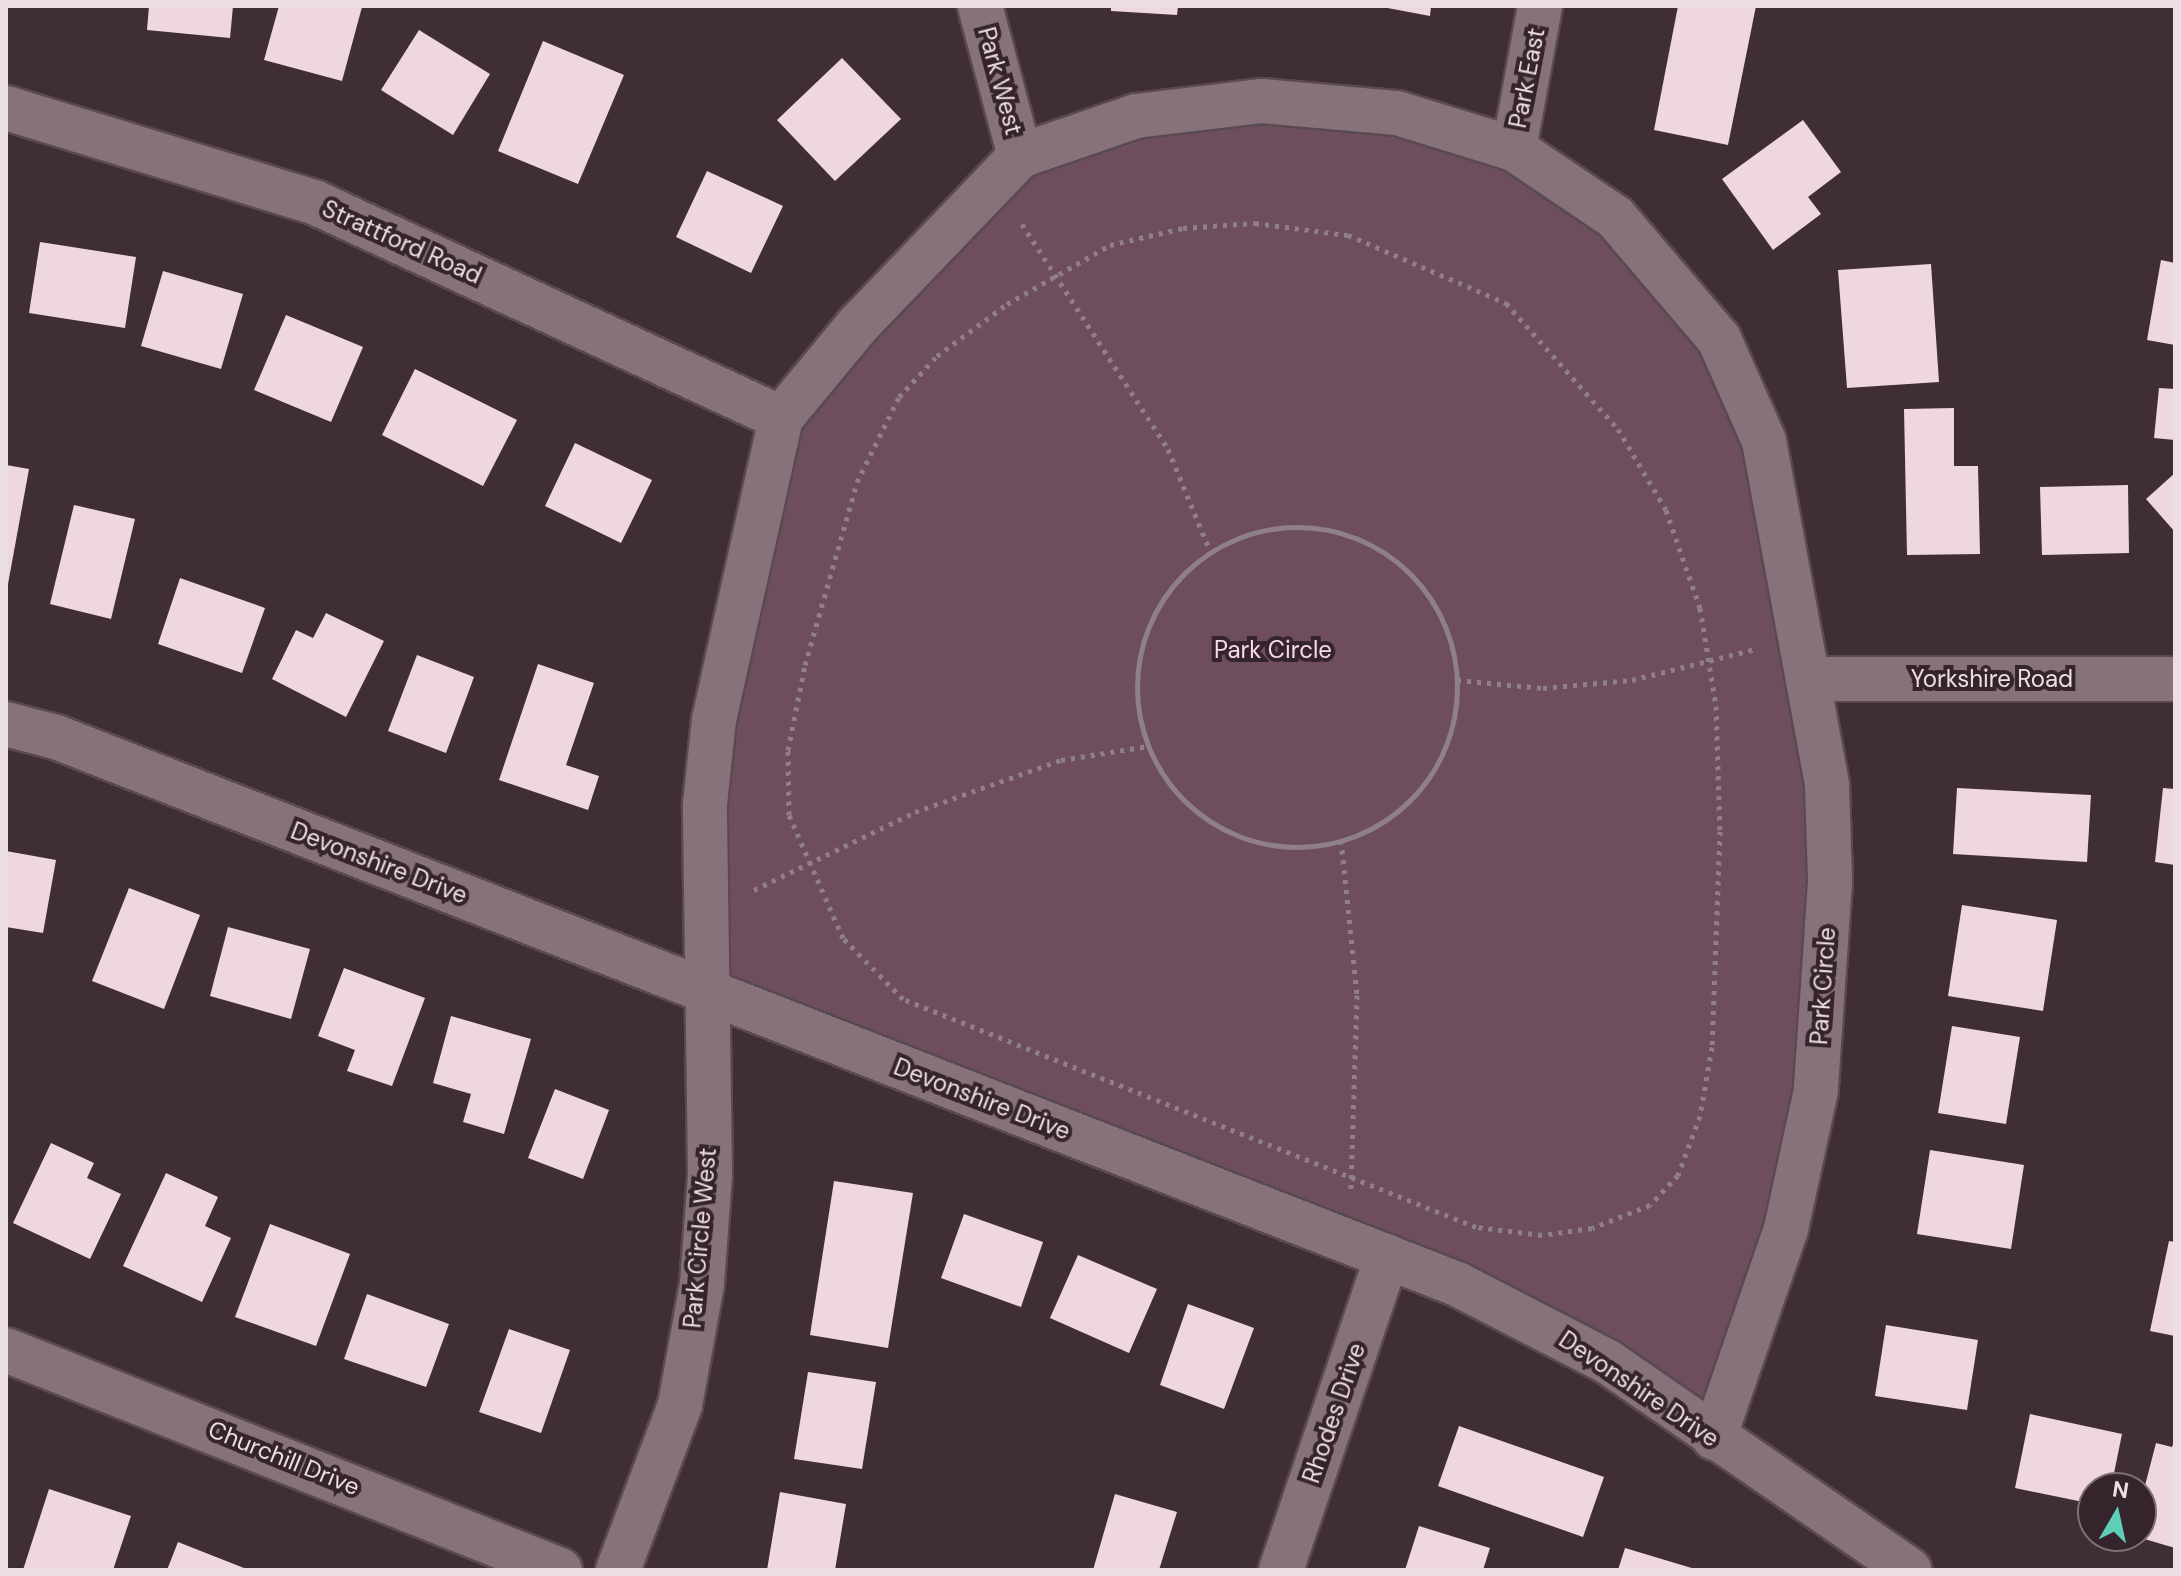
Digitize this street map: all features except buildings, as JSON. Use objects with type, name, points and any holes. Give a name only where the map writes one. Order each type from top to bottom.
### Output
[{"type":"street","name":"Park West","points":[[980,6],[1007,169]]},
{"type":"street","name":"Park East","points":[[1514,149],[1540,6]]},
{"type":"street","name":"Park Circle","points":[[706,990],[714,720],[781,418],[858,325],[1007,169],[1136,116],[1262,101],[1397,113],[1514,149],[1615,217],[1719,339],[1764,441],[1827,785],[1830,882],[1816,1090],[1786,1229],[1714,1438]]},
{"type":"street","name":"Strattford Road","points":[[6,108],[316,203],[781,418]]},
{"type":"street","name":"Yorkshire Road","points":[[1810,679],[2175,679]]},
{"type":"street","name":"Devonshire Drive","points":[[6,724],[56,737],[1387,1256],[1568,1339],[1909,1570]]},
{"type":"street","name":"Park Circle West","points":[[618,1570],[680,1405],[702,1284],[710,1174],[706,990]]},
{"type":"street","name":"Rhodes Drive","points":[[1281,1570],[1387,1256]]},
{"type":"street","name":"Churchill Drive","points":[[6,1350],[560,1570]]},
{"type":"path","points":[[1007,169],[1056,275],[1168,449],[1210,551]]},
{"type":"path","points":[[1255,223],[1348,235],[1506,303],[1618,429],[1666,510],[1700,608],[1710,665],[1720,831],[1712,1047],[1700,1116],[1678,1175],[1650,1205],[1592,1228],[1542,1235],[1476,1227],[903,999],[843,938],[789,815],[788,750],[857,482],[899,397],[937,356],[1056,275],[1110,245],[1183,228],[1255,223]]},
{"type":"path","points":[[1301,527],[1366,541],[1411,572],[1442,616],[1457,680],[1455,722],[1434,772],[1398,812],[1341,840],[1301,847],[1249,840],[1202,817],[1166,780],[1149,746],[1135,682],[1146,631],[1171,585],[1210,551],[1260,530],[1301,527]]},
{"type":"path","points":[[1457,680],[1543,688],[1710,665],[1801,632]]},
{"type":"path","points":[[706,913],[807,860],[1061,760],[1149,746]]},
{"type":"path","points":[[1339,1239],[1353,1178],[1357,995],[1341,840]]},
{"type":"green space","name":"Park Circle","points":[[1262,101],[1514,149],[1719,339],[1810,679],[1816,1090],[1714,1438],[1594,1352],[706,990],[714,720],[781,418],[1020,156]]}]
